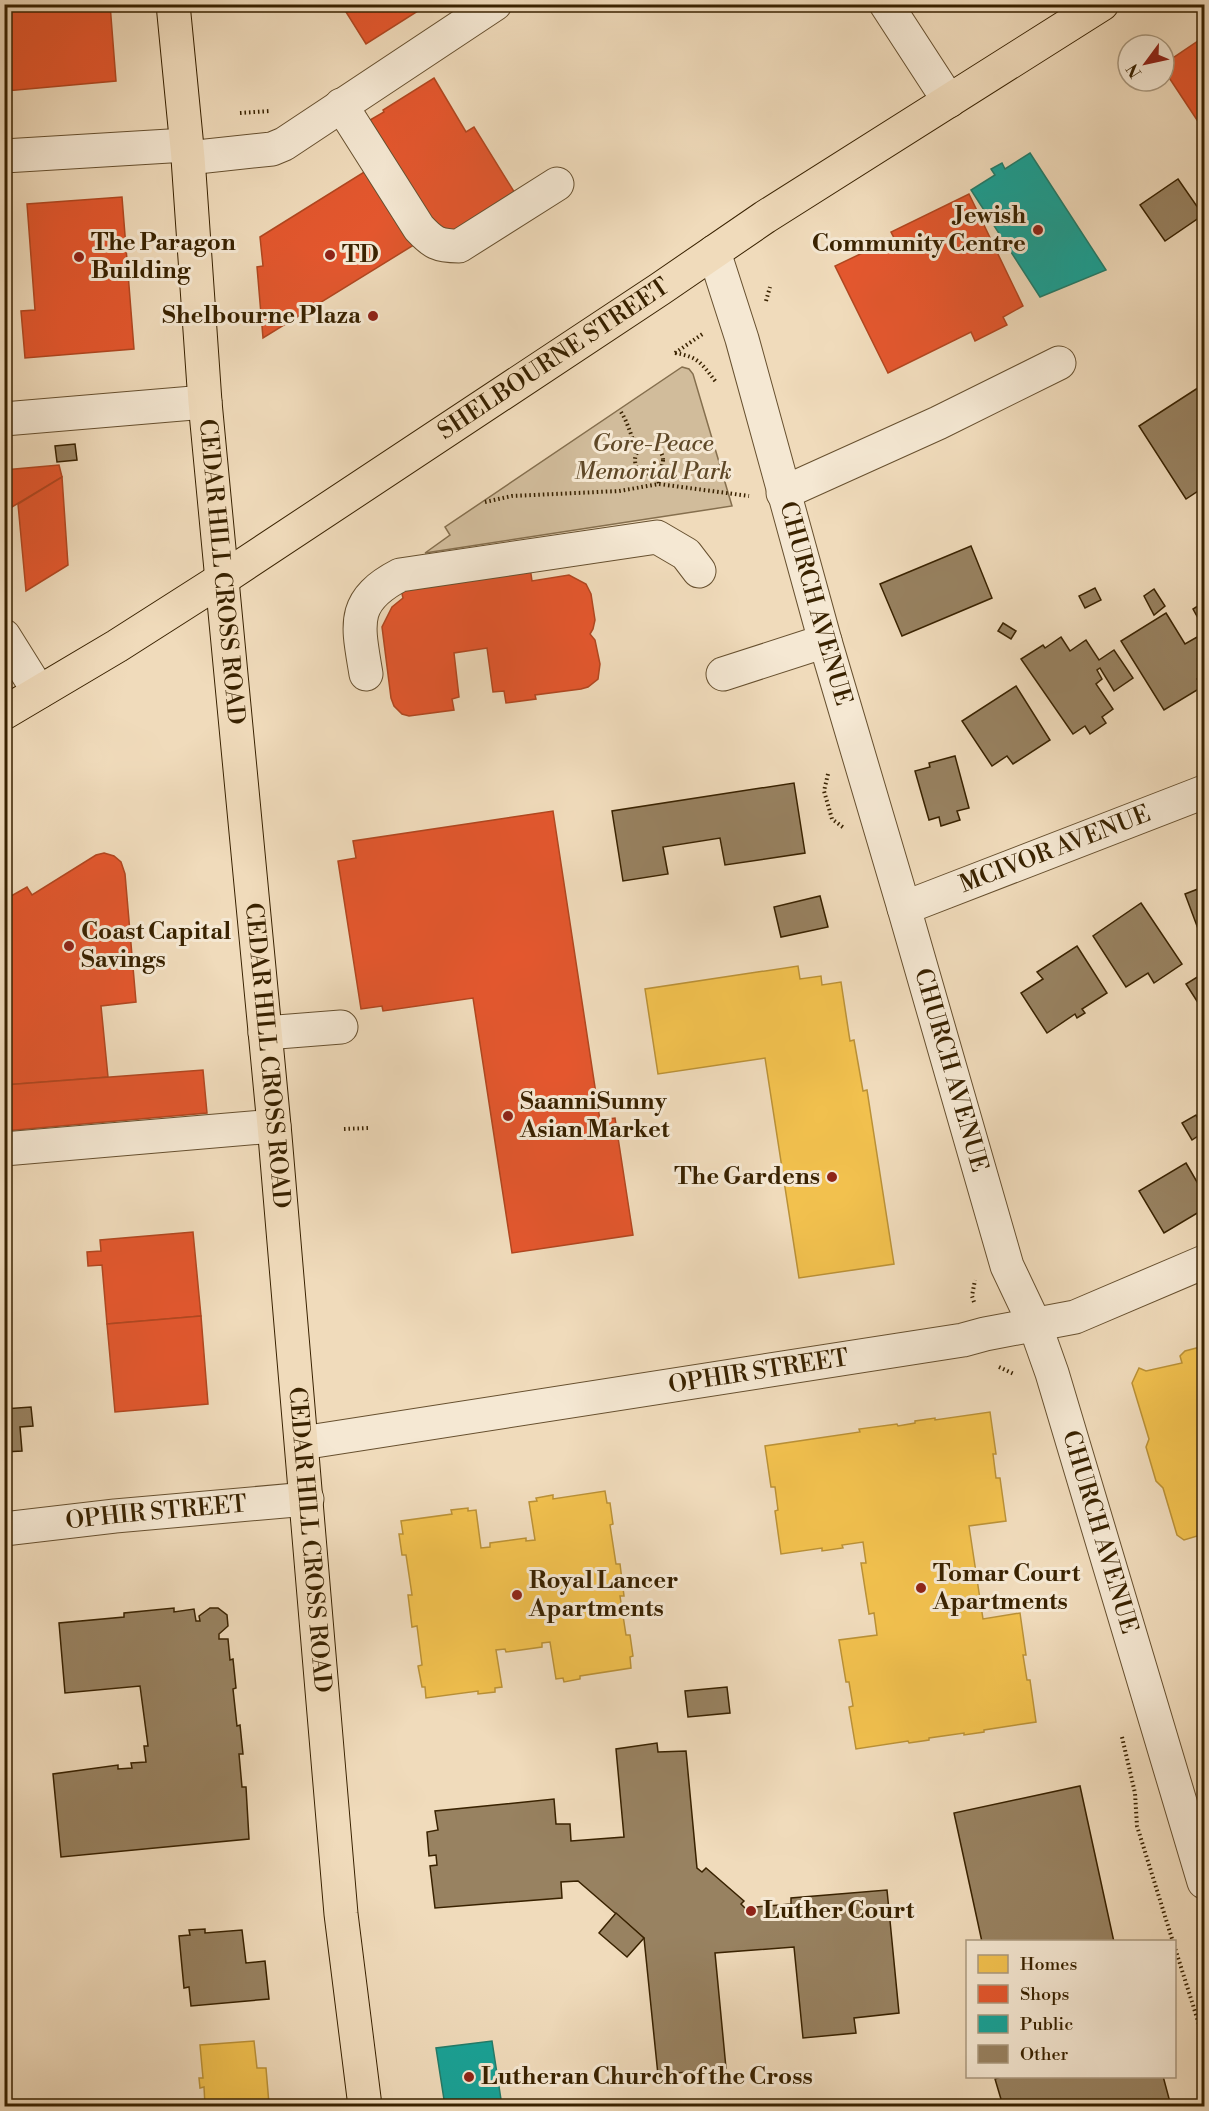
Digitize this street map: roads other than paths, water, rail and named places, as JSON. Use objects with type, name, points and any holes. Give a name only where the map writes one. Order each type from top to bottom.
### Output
[{"type":"main road","name":"CEDAR HILL CROSS ROAD","points":[[173,4],[187,152],[205,402],[266,1034],[341,1914],[365,2106]]},
{"type":"main road","name":"SHELBOURNE STREET","points":[[4,712],[117,646],[222,579],[765,217],[1102,4]]},
{"type":"street","points":[[4,156],[272,149],[284,144],[495,4]]},
{"type":"street","points":[[886,4],[949,101]]},
{"type":"street","points":[[340,105],[419,228],[430,240],[443,246],[459,246],[557,184]]},
{"type":"street","name":"CHURCH AVENUE","points":[[714,252],[742,339],[825,641],[1007,1266],[1035,1325],[1052,1372],[1204,1882]]},
{"type":"street","points":[[783,493],[938,423],[1059,363]]},
{"type":"street","points":[[4,420],[205,402]]},
{"type":"street","points":[[366,674],[359,625],[363,608],[371,594],[386,582],[400,575],[657,537],[687,554],[699,571]]},
{"type":"street","points":[[4,636],[39,692]]},
{"type":"street","points":[[723,674],[825,641]]},
{"type":"street","name":"MCIVOR AVENUE","points":[[904,908],[1204,792]]},
{"type":"street","points":[[266,1034],[341,1027]]},
{"type":"street","points":[[4,1149],[274,1126]]},
{"type":"street","name":"OPHIR STREET","points":[[302,1443],[963,1340],[1075,1317],[1204,1262]]},
{"type":"street","name":"OPHIR STREET","points":[[4,1528],[307,1499]]},
{"type":"place","name":"Jewish Community Centre","points":[[1038,230]]},
{"type":"place","name":"TD","points":[[330,255]]},
{"type":"place","name":"The Paragon Building","points":[[79,257]]},
{"type":"place","name":"Shelbourne Plaza","points":[[373,316]]},
{"type":"place","name":"Coast Capital Savings","points":[[69,946]]},
{"type":"place","name":"SaanniSunny Asian Market","points":[[508,1116]]},
{"type":"place","name":"The Gardens","points":[[832,1177]]},
{"type":"place","name":"Tomar Court Apartments","points":[[921,1588]]},
{"type":"place","name":"Royal Lancer Apartments","points":[[517,1595]]},
{"type":"place","name":"Luther Court","points":[[751,1911]]},
{"type":"place","name":"Lutheran Church of the Cross","points":[[469,2077]]},
{"type":"park label","name":"Gore-Peace Memorial Park","points":[[653,458]]}]
